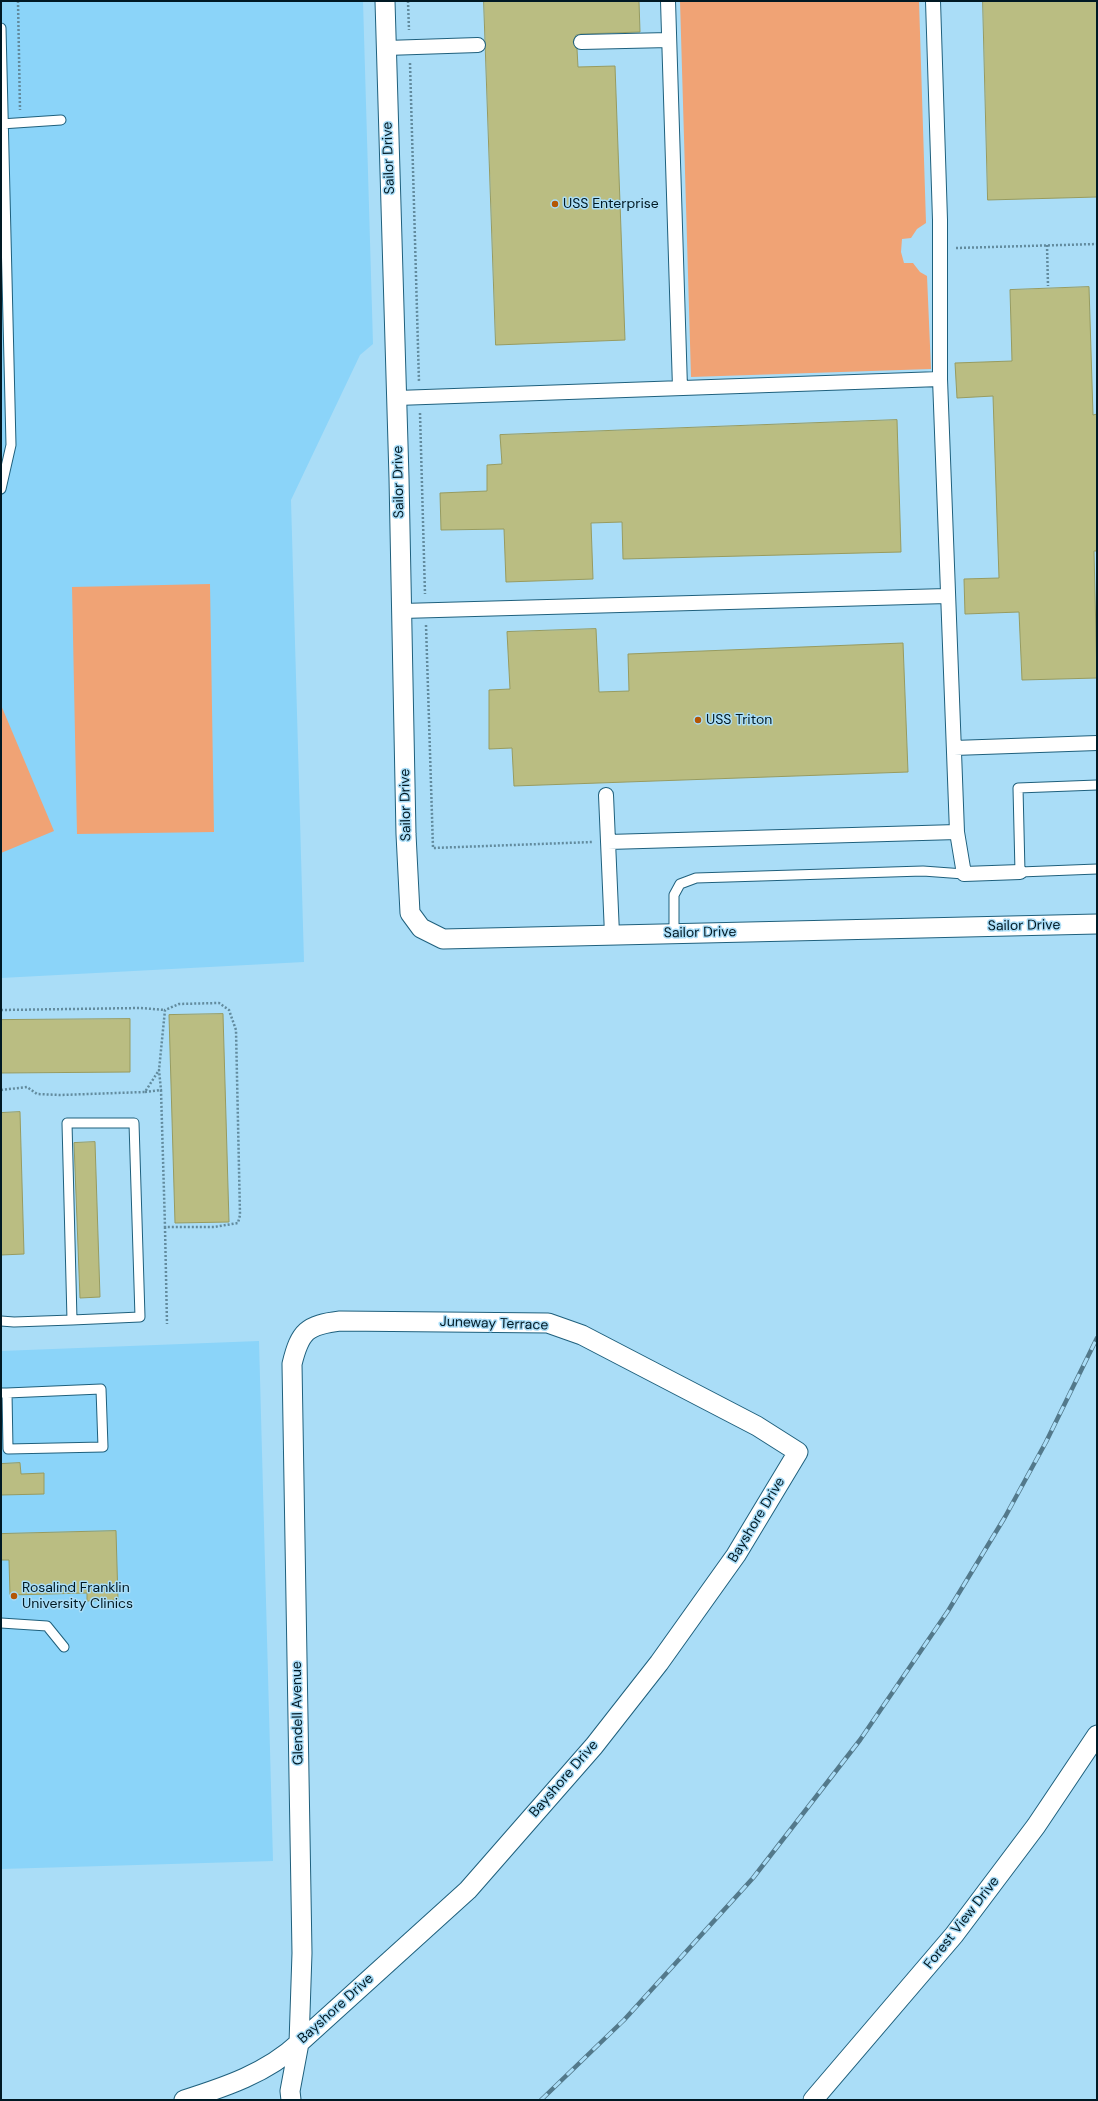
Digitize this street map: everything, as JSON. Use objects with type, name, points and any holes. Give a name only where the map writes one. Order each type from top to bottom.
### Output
[{"type":"street","name":"Sailor Drive","points":[[384,1],[397,398],[406,834],[410,913],[421,928],[443,939],[1097,924]]},
{"type":"street","points":[[668,1],[680,388]]},
{"type":"street","points":[[933,1],[940,248],[940,379],[957,832],[964,874],[1020,872]]},
{"type":"street","points":[[582,42],[669,40]]},
{"type":"street","points":[[386,48],[478,45]]},
{"type":"street","points":[[397,398],[940,379]]},
{"type":"street","points":[[402,611],[947,596]]},
{"type":"street","points":[[954,748],[1097,743]]},
{"type":"street","points":[[606,795],[612,934]]},
{"type":"street","points":[[608,842],[957,832]]},
{"type":"street","name":"Juneway Terrace","points":[[309,1330],[317,1324],[340,1321],[548,1323],[582,1335],[711,1402]]},
{"type":"street","name":"Glendell Avenue","points":[[291,2100],[290,2090],[299,2043],[302,1953],[292,1364],[298,1341],[309,1330]]},
{"type":"street","name":"Bayshore Drive","points":[[184,2100],[236,2083],[287,2054],[468,1890],[594,1746],[658,1663],[736,1555],[798,1452],[757,1426],[711,1402]]},
{"type":"street","name":"Forest View Drive","points":[[813,2100],[954,1935],[1036,1826],[1097,1735]]},
{"type":"lane","points":[[1,28],[2,124],[11,446],[1,489]]},
{"type":"lane","points":[[2,124],[62,120]]},
{"type":"lane","points":[[1097,785],[1018,788],[1020,872],[1097,870]]},
{"type":"lane","points":[[674,933],[674,895],[680,884],[696,878],[923,871],[964,874]]},
{"type":"lane","points":[[1,1321],[14,1322],[72,1320],[140,1317],[134,1123],[67,1123],[72,1320]]},
{"type":"lane","points":[[101,1389],[103,1447],[8,1449],[4,1393],[101,1389]]},
{"type":"lane","points":[[1,1623],[47,1626],[64,1647]]},
{"type":"path","points":[[18,1],[21,122]]},
{"type":"path","points":[[408,1],[433,848],[608,842]]},
{"type":"path","points":[[940,248],[1097,244]]},
{"type":"path","points":[[1047,245],[1048,286]]},
{"type":"path","points":[[1,1010],[141,1008],[165,1010],[179,1004],[219,1004],[229,1010],[236,1030],[240,1215],[238,1223],[229,1226],[165,1227]]},
{"type":"path","points":[[165,1010],[159,1070],[161,1090],[167,1324]]},
{"type":"path","points":[[145,1092],[159,1070]]},
{"type":"path","points":[[1,1090],[27,1087],[37,1094],[60,1095],[145,1092],[161,1090]]},
{"type":"shaded area","points":[[1,1],[363,1],[373,344],[360,355],[291,500],[304,962],[1,978]]},
{"type":"shaded area","points":[[680,1],[919,1],[926,223],[917,229],[911,238],[902,239],[901,252],[904,263],[913,263],[920,272],[927,276],[931,369],[691,377]]},
{"type":"shaded area","points":[[210,584],[214,832],[77,834],[72,587]]},
{"type":"shaded area","points":[[1,705],[54,831],[1,853]]},
{"type":"shaded area","points":[[259,1341],[273,1861],[1,1869],[1,1351]]},
{"type":"building","name":"USS Enterprise","points":[[484,1],[639,1],[640,32],[581,34],[576,35],[573,42],[577,49],[578,67],[615,66],[625,340],[496,345]]},
{"type":"building","points":[[983,1],[1097,1],[1097,197],[988,200]]},
{"type":"building","points":[[1089,287],[1093,415],[1097,414],[1097,551],[1094,551],[1097,678],[1022,680],[1019,612],[965,614],[964,579],[999,578],[993,396],[957,398],[955,363],[1012,361],[1010,290]]},
{"type":"building","points":[[897,420],[901,552],[623,559],[622,522],[591,523],[593,579],[506,582],[504,529],[441,530],[440,493],[487,491],[487,465],[502,464],[500,435]]},
{"type":"building","name":"USS Triton","points":[[596,629],[599,692],[629,691],[628,654],[903,643],[908,772],[514,786],[512,748],[489,749],[489,690],[510,689],[507,632]]},
{"type":"building","points":[[223,1014],[229,1222],[175,1223],[169,1015]]},
{"type":"building","points":[[130,1019],[130,1072],[1,1073],[1,1020]]},
{"type":"building","points":[[20,1112],[24,1254],[1,1255],[1,1113]]},
{"type":"building","points":[[95,1142],[100,1297],[80,1298],[74,1143]]},
{"type":"building","points":[[20,1463],[21,1474],[44,1473],[44,1494],[1,1495],[1,1464]]},
{"type":"building","points":[[116,1531],[118,1600],[87,1601],[87,1593],[10,1595],[9,1560],[1,1560],[1,1534]]},
{"type":"railway","points":[[541,2100],[624,2020],[753,1878],[860,1740],[948,1611],[1005,1517],[1046,1442],[1097,1338]]},
{"type":"place","name":"USS Enterprise","points":[[555,204]]},
{"type":"place","name":"USS Triton","points":[[698,720]]},
{"type":"place","name":"Rosalind Franklin University Clinics","points":[[14,1596]]}]
